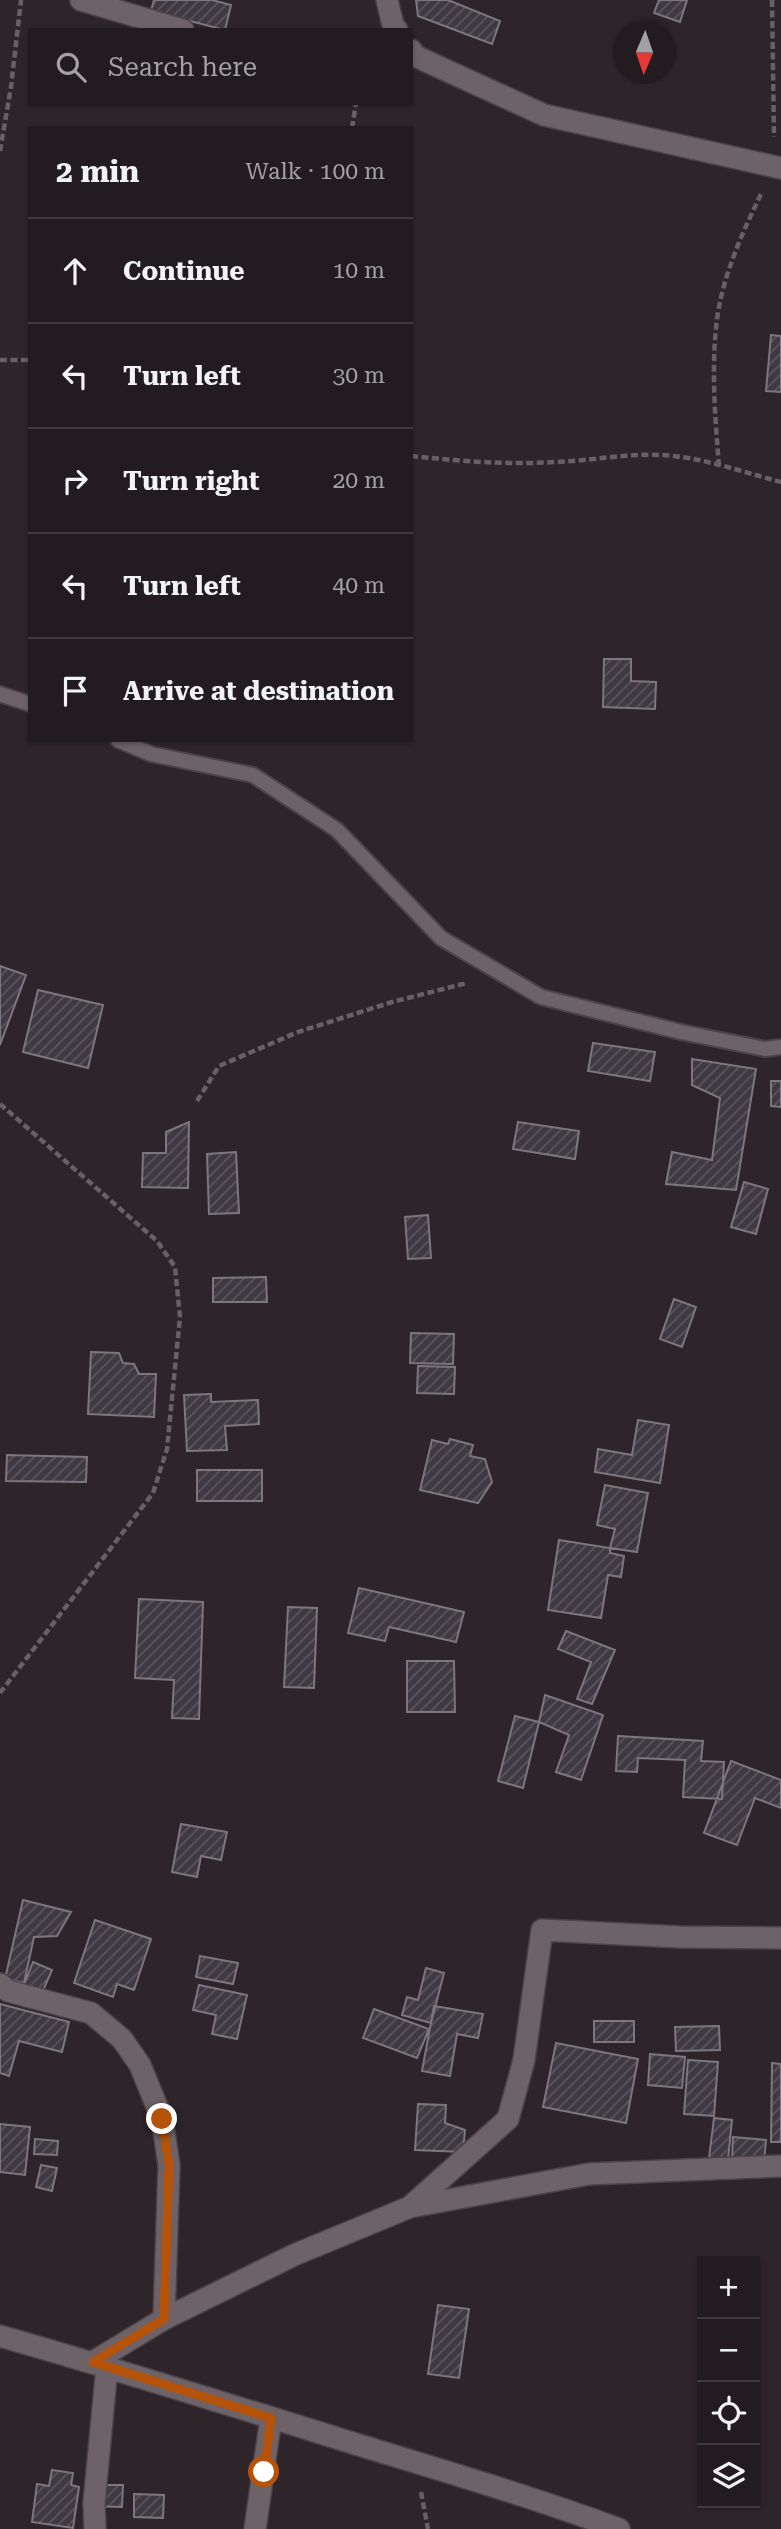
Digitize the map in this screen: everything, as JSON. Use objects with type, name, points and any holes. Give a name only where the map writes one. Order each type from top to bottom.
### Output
[{"type":"street","points":[[81,0],[176,28]]},
{"type":"street","points":[[387,0],[395,28]]},
{"type":"street","points":[[413,53],[435,66],[544,115],[778,167]]},
{"type":"street","points":[[410,2207],[508,2119],[524,2060],[542,1930],[680,1937],[781,1938]]},
{"type":"street","points":[[0,1984],[8,1991],[90,2013],[122,2039],[140,2065],[162,2119],[169,2165],[164,2319]]},
{"type":"street","points":[[100,2365],[164,2319],[294,2255],[410,2207],[589,2174],[781,2166]]},
{"type":"street","points":[[0,2336],[568,2510],[619,2529]]},
{"type":"street","points":[[95,2529],[100,2365]]},
{"type":"street","points":[[255,2529],[271,2418]]},
{"type":"lane","points":[[0,694],[28,704]]},
{"type":"lane","points":[[123,742],[151,754],[253,775],[337,830],[441,938],[541,998],[765,1049],[781,1047]]},
{"type":"path","points":[[0,151],[21,0]]},
{"type":"path","points":[[719,466],[713,398],[717,318],[737,243],[778,167],[772,0]]},
{"type":"path","points":[[352,126],[356,105]]},
{"type":"path","points":[[0,360],[28,360]]},
{"type":"path","points":[[413,456],[499,463],[663,455],[781,482]]},
{"type":"path","points":[[197,1101],[219,1066],[298,1032],[392,1002],[501,974]]},
{"type":"path","points":[[0,1104],[157,1241],[175,1267],[180,1317],[167,1449],[153,1493],[0,1693]]},
{"type":"building","points":[[154,0],[212,0],[231,5],[225,28],[151,11]]},
{"type":"building","points":[[416,0],[448,0],[500,21],[492,44],[418,16]]},
{"type":"building","points":[[659,0],[687,0],[680,22],[654,13]]},
{"type":"building","points":[[771,335],[781,336],[781,392],[766,391]]},
{"type":"building","points":[[604,659],[631,659],[631,681],[656,682],[655,709],[603,707]]},
{"type":"building","points":[[0,966],[26,975],[0,1045]]},
{"type":"building","points":[[38,990],[103,1005],[88,1068],[23,1052]]},
{"type":"building","points":[[593,1043],[655,1052],[650,1081],[588,1071]]},
{"type":"building","points":[[692,1059],[756,1069],[736,1190],[666,1184],[672,1152],[712,1160],[720,1098],[692,1085]]},
{"type":"building","points":[[771,1081],[781,1081],[781,1107],[771,1106]]},
{"type":"building","points":[[189,1122],[188,1188],[142,1187],[143,1153],[166,1153],[166,1132]]},
{"type":"building","points":[[518,1122],[579,1131],[575,1159],[513,1149]]},
{"type":"building","points":[[236,1152],[239,1213],[209,1214],[207,1154]]},
{"type":"building","points":[[744,1182],[768,1189],[756,1234],[731,1227]]},
{"type":"building","points":[[428,1215],[431,1258],[408,1259],[405,1217]]},
{"type":"building","points":[[266,1277],[267,1302],[213,1302],[213,1278]]},
{"type":"building","points":[[674,1299],[696,1307],[682,1347],[660,1339]]},
{"type":"building","points":[[411,1333],[454,1334],[453,1364],[410,1363]]},
{"type":"building","points":[[91,1352],[119,1353],[123,1363],[134,1364],[139,1374],[156,1374],[154,1417],[88,1414]]},
{"type":"building","points":[[418,1366],[455,1367],[454,1394],[417,1393]]},
{"type":"building","points":[[211,1394],[211,1402],[258,1400],[259,1424],[225,1426],[227,1450],[187,1451],[184,1395]]},
{"type":"building","points":[[638,1420],[669,1425],[660,1483],[595,1472],[598,1449],[632,1455]]},
{"type":"building","points":[[450,1439],[473,1445],[470,1456],[485,1459],[492,1482],[478,1503],[420,1490],[432,1440],[448,1444]]},
{"type":"building","points":[[7,1455],[87,1457],[86,1482],[6,1481]]},
{"type":"building","points":[[197,1470],[262,1470],[262,1501],[197,1501]]},
{"type":"building","points":[[605,1485],[648,1493],[637,1552],[610,1548],[615,1529],[597,1525]]},
{"type":"building","points":[[559,1540],[610,1548],[610,1553],[624,1556],[621,1577],[608,1575],[601,1618],[548,1610]]},
{"type":"building","points":[[359,1588],[464,1612],[456,1642],[389,1627],[385,1641],[348,1633]]},
{"type":"building","points":[[139,1599],[203,1602],[199,1719],[172,1718],[174,1680],[135,1678]]},
{"type":"building","points":[[288,1607],[317,1608],[314,1688],[284,1687]]},
{"type":"building","points":[[566,1631],[615,1650],[592,1704],[577,1699],[591,1662],[558,1649]]},
{"type":"building","points":[[407,1661],[454,1661],[455,1712],[407,1712]]},
{"type":"building","points":[[545,1695],[603,1715],[581,1780],[556,1772],[569,1735],[539,1722]]},
{"type":"building","points":[[515,1716],[539,1722],[523,1788],[498,1781]]},
{"type":"building","points":[[618,1736],[703,1741],[701,1761],[724,1762],[722,1799],[683,1797],[685,1760],[638,1758],[637,1772],[616,1771]]},
{"type":"building","points":[[731,1761],[781,1780],[781,1808],[755,1798],[737,1845],[704,1833]]},
{"type":"building","points":[[181,1824],[227,1832],[221,1860],[201,1856],[197,1877],[172,1872]]},
{"type":"building","points":[[23,1900],[71,1912],[57,1936],[34,1937],[24,1983],[5,1979]]},
{"type":"building","points":[[95,1920],[151,1939],[134,1990],[117,1984],[113,1997],[74,1983]]},
{"type":"building","points":[[200,1956],[238,1963],[233,1984],[196,1977]]},
{"type":"building","points":[[33,1962],[52,1970],[42,1993],[24,1985]]},
{"type":"building","points":[[426,1968],[444,1973],[431,2023],[402,2015],[407,1997],[418,2000]]},
{"type":"building","points":[[199,1985],[247,1995],[237,2039],[212,2034],[216,2015],[193,2010]]},
{"type":"building","points":[[0,2004],[69,2022],[62,2052],[19,2041],[9,2076],[0,2073]]},
{"type":"building","points":[[434,2006],[483,2014],[478,2038],[457,2034],[450,2076],[422,2071]]},
{"type":"building","points":[[374,2009],[429,2029],[417,2058],[363,2038]]},
{"type":"building","points":[[594,2021],[634,2021],[634,2042],[594,2042]]},
{"type":"building","points":[[719,2026],[720,2050],[676,2051],[675,2027]]},
{"type":"building","points":[[556,2043],[638,2059],[626,2123],[543,2107]]},
{"type":"building","points":[[650,2054],[685,2057],[682,2088],[648,2085]]},
{"type":"building","points":[[688,2060],[718,2062],[714,2116],[684,2114]]},
{"type":"building","points":[[772,2063],[781,2064],[781,2142],[771,2142]]},
{"type":"building","points":[[418,2104],[446,2105],[445,2123],[465,2130],[463,2152],[415,2150]]},
{"type":"building","points":[[714,2118],[732,2120],[728,2160],[709,2158]]},
{"type":"building","points":[[0,2124],[30,2127],[25,2175],[0,2172]]},
{"type":"building","points":[[733,2137],[766,2140],[764,2162],[732,2159]]},
{"type":"building","points":[[35,2139],[58,2141],[57,2155],[34,2154]]},
{"type":"building","points":[[41,2165],[57,2168],[52,2191],[36,2187]]},
{"type":"building","points":[[438,2305],[469,2309],[459,2378],[428,2374]]},
{"type":"building","points":[[52,2470],[73,2473],[71,2485],[79,2487],[73,2528],[32,2522],[37,2484],[49,2486]]},
{"type":"building","points":[[88,2485],[123,2485],[122,2507],[88,2506]]},
{"type":"building","points":[[134,2494],[164,2495],[163,2518],[134,2517]]},
{"type":"route","points":[[162,2119],[169,2165],[164,2319],[93,2362],[271,2418],[264,2472]]}]
